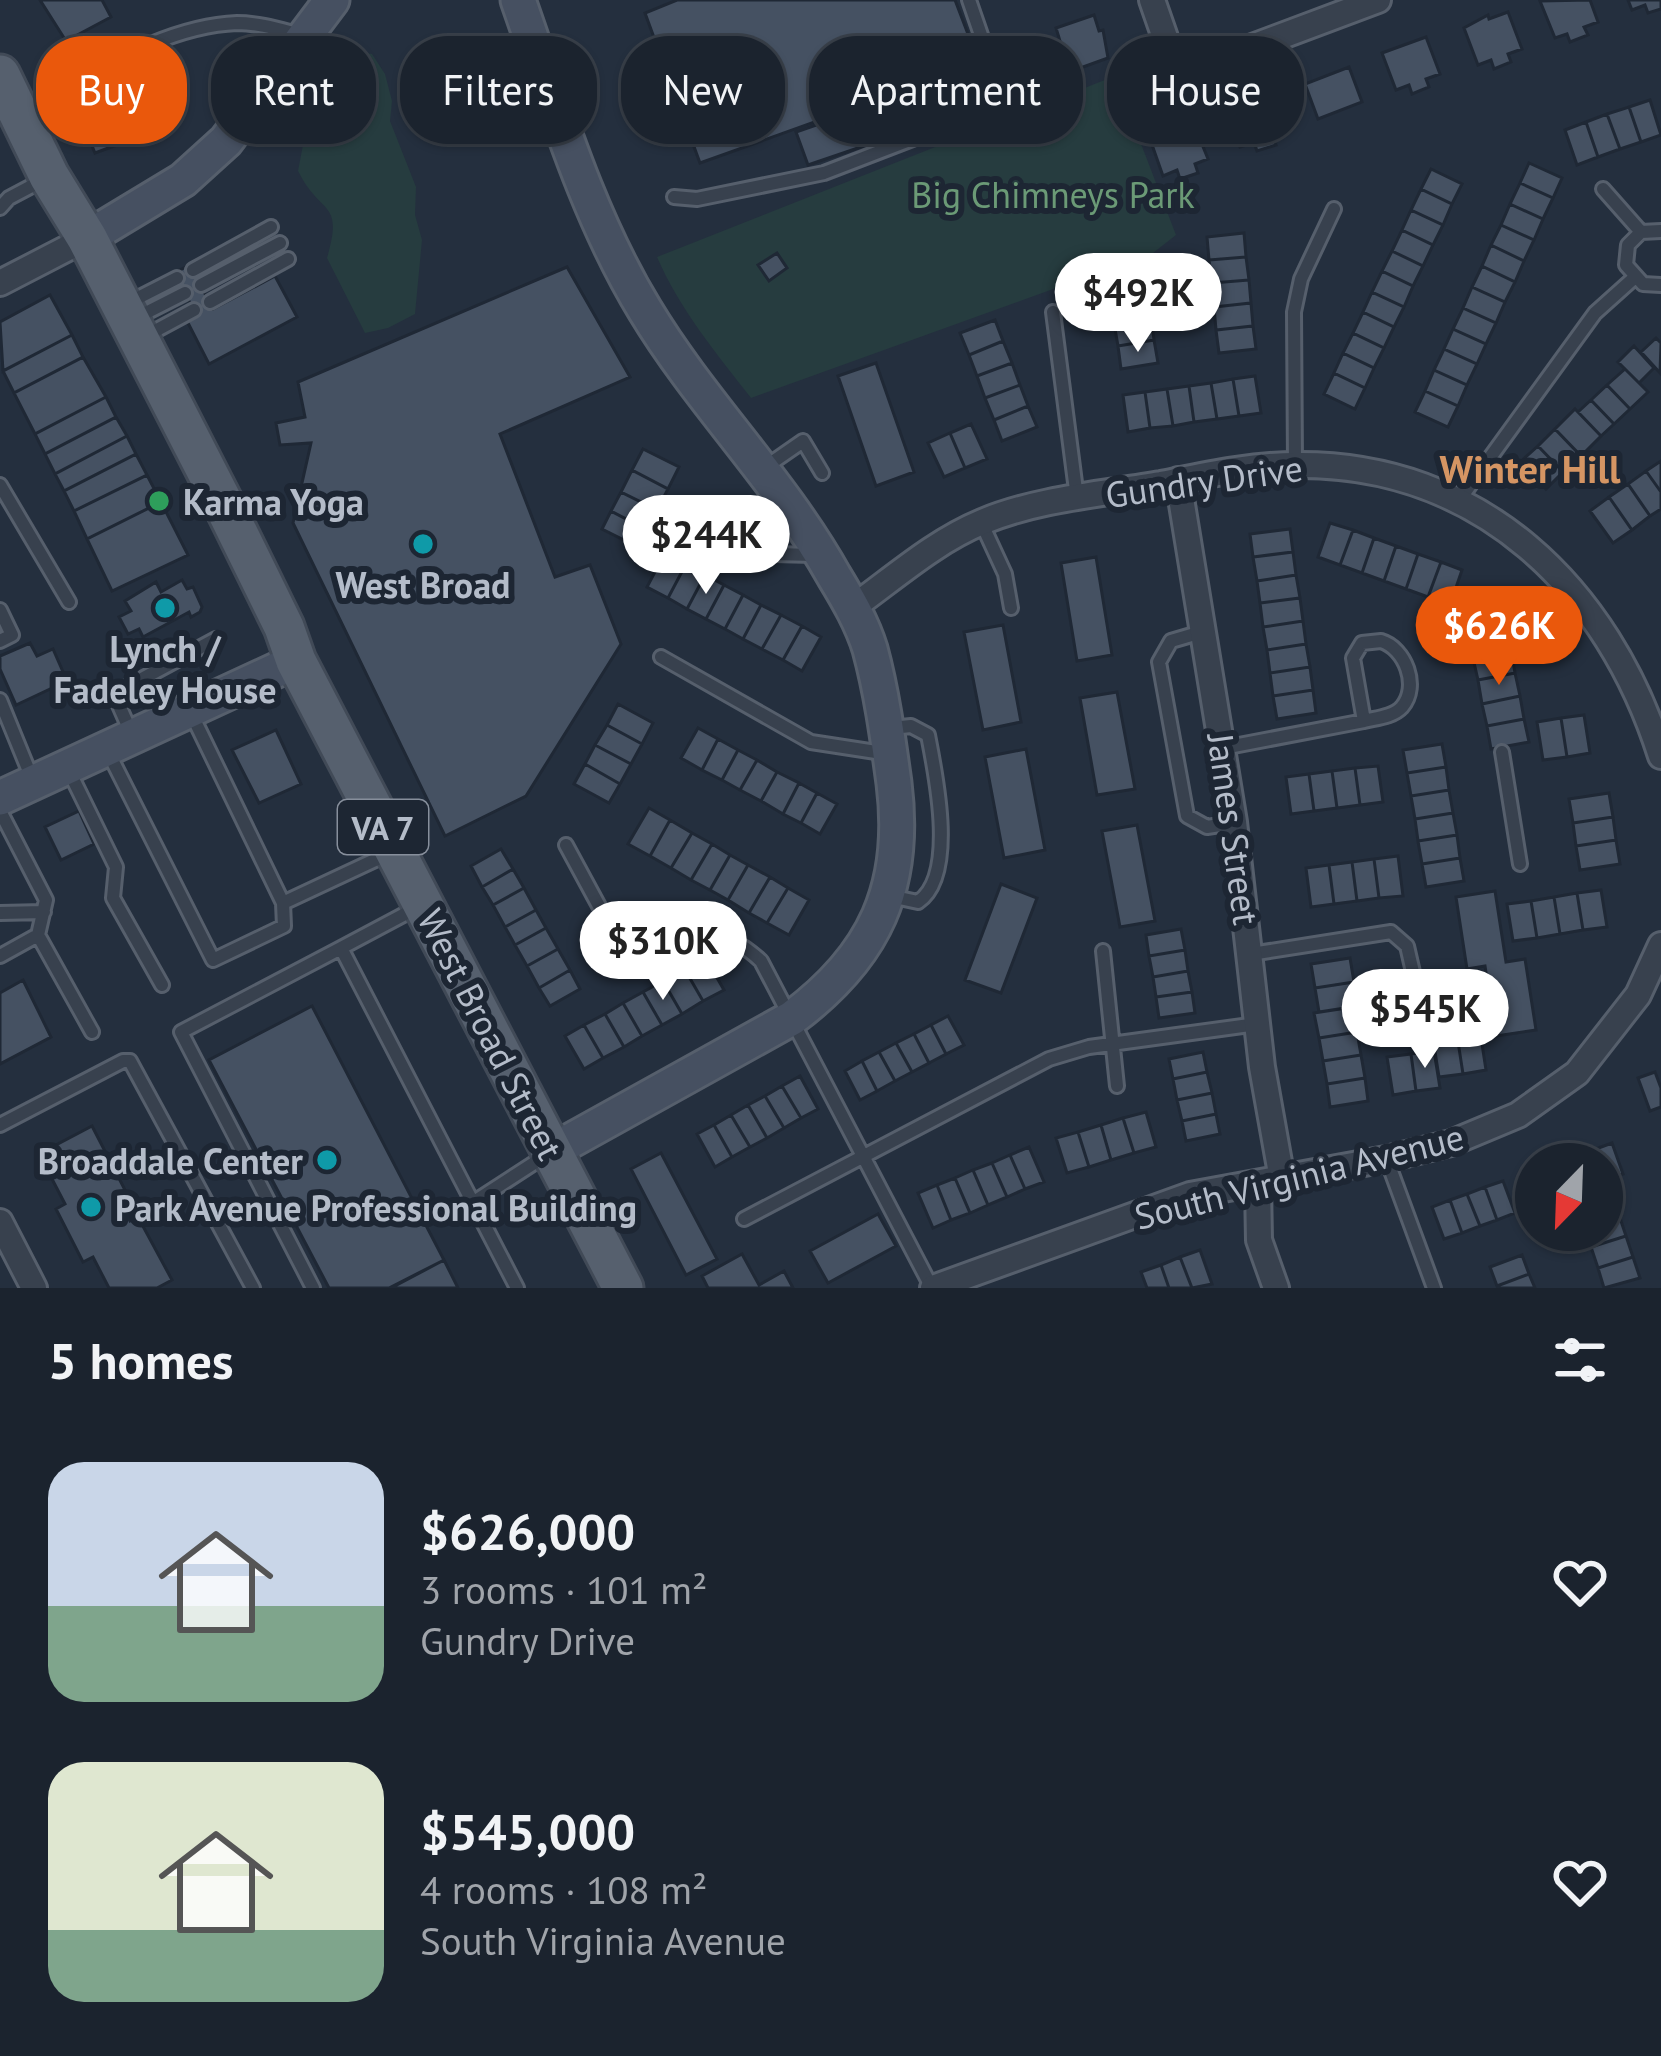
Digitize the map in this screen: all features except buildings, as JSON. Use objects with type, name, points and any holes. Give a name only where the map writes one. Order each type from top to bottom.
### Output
[{"type":"main road","name":"West Broad Street","points":[[0,75],[254,565],[296,662],[622,1288]]},
{"type":"street","points":[[0,283],[87,238],[182,180],[226,141],[332,0]]},
{"type":"street","points":[[518,0],[612,250],[667,343],[763,469],[823,555],[852,608],[869,647],[898,817],[888,896],[851,966],[827,992],[792,1018],[554,1150]]},
{"type":"street","points":[[1152,0],[1164,36]]},
{"type":"street","points":[[1278,36],[1378,0]]},
{"type":"street","name":"Gundry Drive","points":[[852,608],[949,538],[981,522],[1228,470],[1295,464],[1387,473],[1460,499],[1523,542],[1559,575],[1589,613],[1635,691],[1661,756]]},
{"type":"street","name":"James Street","points":[[1178,480],[1205,630],[1251,954],[1270,1182],[1259,1240],[1276,1288]]},
{"type":"street","points":[[0,798],[296,662]]},
{"type":"street","name":"South Virginia Avenue","points":[[933,1288],[1190,1196],[1450,1143],[1538,1104],[1577,1073],[1653,983],[1661,945]]},
{"type":"street","points":[[0,1222],[34,1288]]},
{"type":"lane","points":[[674,197],[697,199],[824,173],[915,138],[979,93],[988,77],[990,61],[969,0]]},
{"type":"lane","points":[[19,111],[167,38],[200,28],[240,23],[302,35]]},
{"type":"lane","points":[[0,208],[8,198],[49,176]]},
{"type":"lane","points":[[1603,189],[1641,232]]},
{"type":"lane","points":[[1295,464],[1294,312],[1300,279],[1334,209]]},
{"type":"lane","points":[[193,270],[271,227]]},
{"type":"lane","points":[[1661,231],[1641,232],[1628,245],[1626,265],[1643,284],[1661,285]]},
{"type":"lane","points":[[201,285],[280,243]]},
{"type":"lane","points":[[210,302],[288,259]]},
{"type":"lane","points":[[129,323],[177,278]]},
{"type":"lane","points":[[1460,499],[1595,313],[1634,278]]},
{"type":"lane","points":[[129,323],[185,293]]},
{"type":"lane","points":[[129,323],[194,310]]},
{"type":"lane","points":[[1053,312],[1077,499]]},
{"type":"lane","points":[[763,469],[803,441],[822,473]]},
{"type":"lane","points":[[0,484],[69,602]]},
{"type":"lane","points":[[690,506],[772,554],[823,555]]},
{"type":"lane","points":[[981,522],[1005,574],[1011,608]]},
{"type":"lane","points":[[0,610],[12,635],[0,640]]},
{"type":"lane","points":[[1205,630],[1171,641],[1159,662],[1187,816],[1207,827],[1234,823]]},
{"type":"lane","points":[[189,710],[283,903],[284,926],[213,960],[120,743],[114,694],[216,639]]},
{"type":"lane","points":[[1223,748],[1364,721],[1393,714],[1409,693],[1403,655],[1381,640],[1355,649],[1364,721]]},
{"type":"lane","points":[[661,657],[812,742],[888,741]]},
{"type":"lane","points":[[0,700],[33,782]]},
{"type":"lane","points":[[1502,752],[1520,865]]},
{"type":"lane","points":[[67,767],[116,867],[113,898],[162,986]]},
{"type":"lane","points":[[0,811],[46,901],[38,935],[92,1032]]},
{"type":"lane","points":[[566,845],[619,943],[644,950],[687,934],[726,937],[761,961],[933,1288]]},
{"type":"lane","points":[[283,903],[395,851]]},
{"type":"lane","points":[[313,1288],[181,1032],[423,904]]},
{"type":"lane","points":[[0,913],[44,912]]},
{"type":"lane","points":[[1251,954],[1391,932],[1407,946],[1421,1007]]},
{"type":"lane","points":[[0,956],[38,935]]},
{"type":"lane","points":[[341,948],[517,1288]]},
{"type":"lane","points":[[1102,951],[1117,1086]]},
{"type":"lane","points":[[744,1219],[1049,1059],[1113,1044],[1258,1024]]},
{"type":"lane","points":[[0,1125],[130,1061],[250,1287]]},
{"type":"lane","points":[[474,1202],[554,1150]]},
{"type":"lane","points":[[1387,1159],[1434,1288]]},
{"type":"green space","points":[[376,60],[392,101],[390,121],[416,187],[415,215],[422,240],[415,314],[365,333],[327,258],[331,217],[298,171],[303,144],[376,144]]},
{"type":"green space","name":"Big Chimneys Park","points":[[1107,79],[1107,144],[1141,144],[1176,235],[1153,253],[751,398],[688,313],[657,257],[943,144],[1083,144],[1083,89]]},
{"type":"place","name":"Karma Yoga","points":[[159,501]]},
{"type":"place","name":"West Broad","points":[[423,544]]},
{"type":"place","name":"Lynch / Fadeley House","points":[[165,608]]},
{"type":"place","name":"Broaddale Center","points":[[327,1160]]},
{"type":"place","name":"Park Avenue Professional Building","points":[[91,1207]]},
{"type":"district","name":"Winter Hill","points":[[1530,468]]}]
